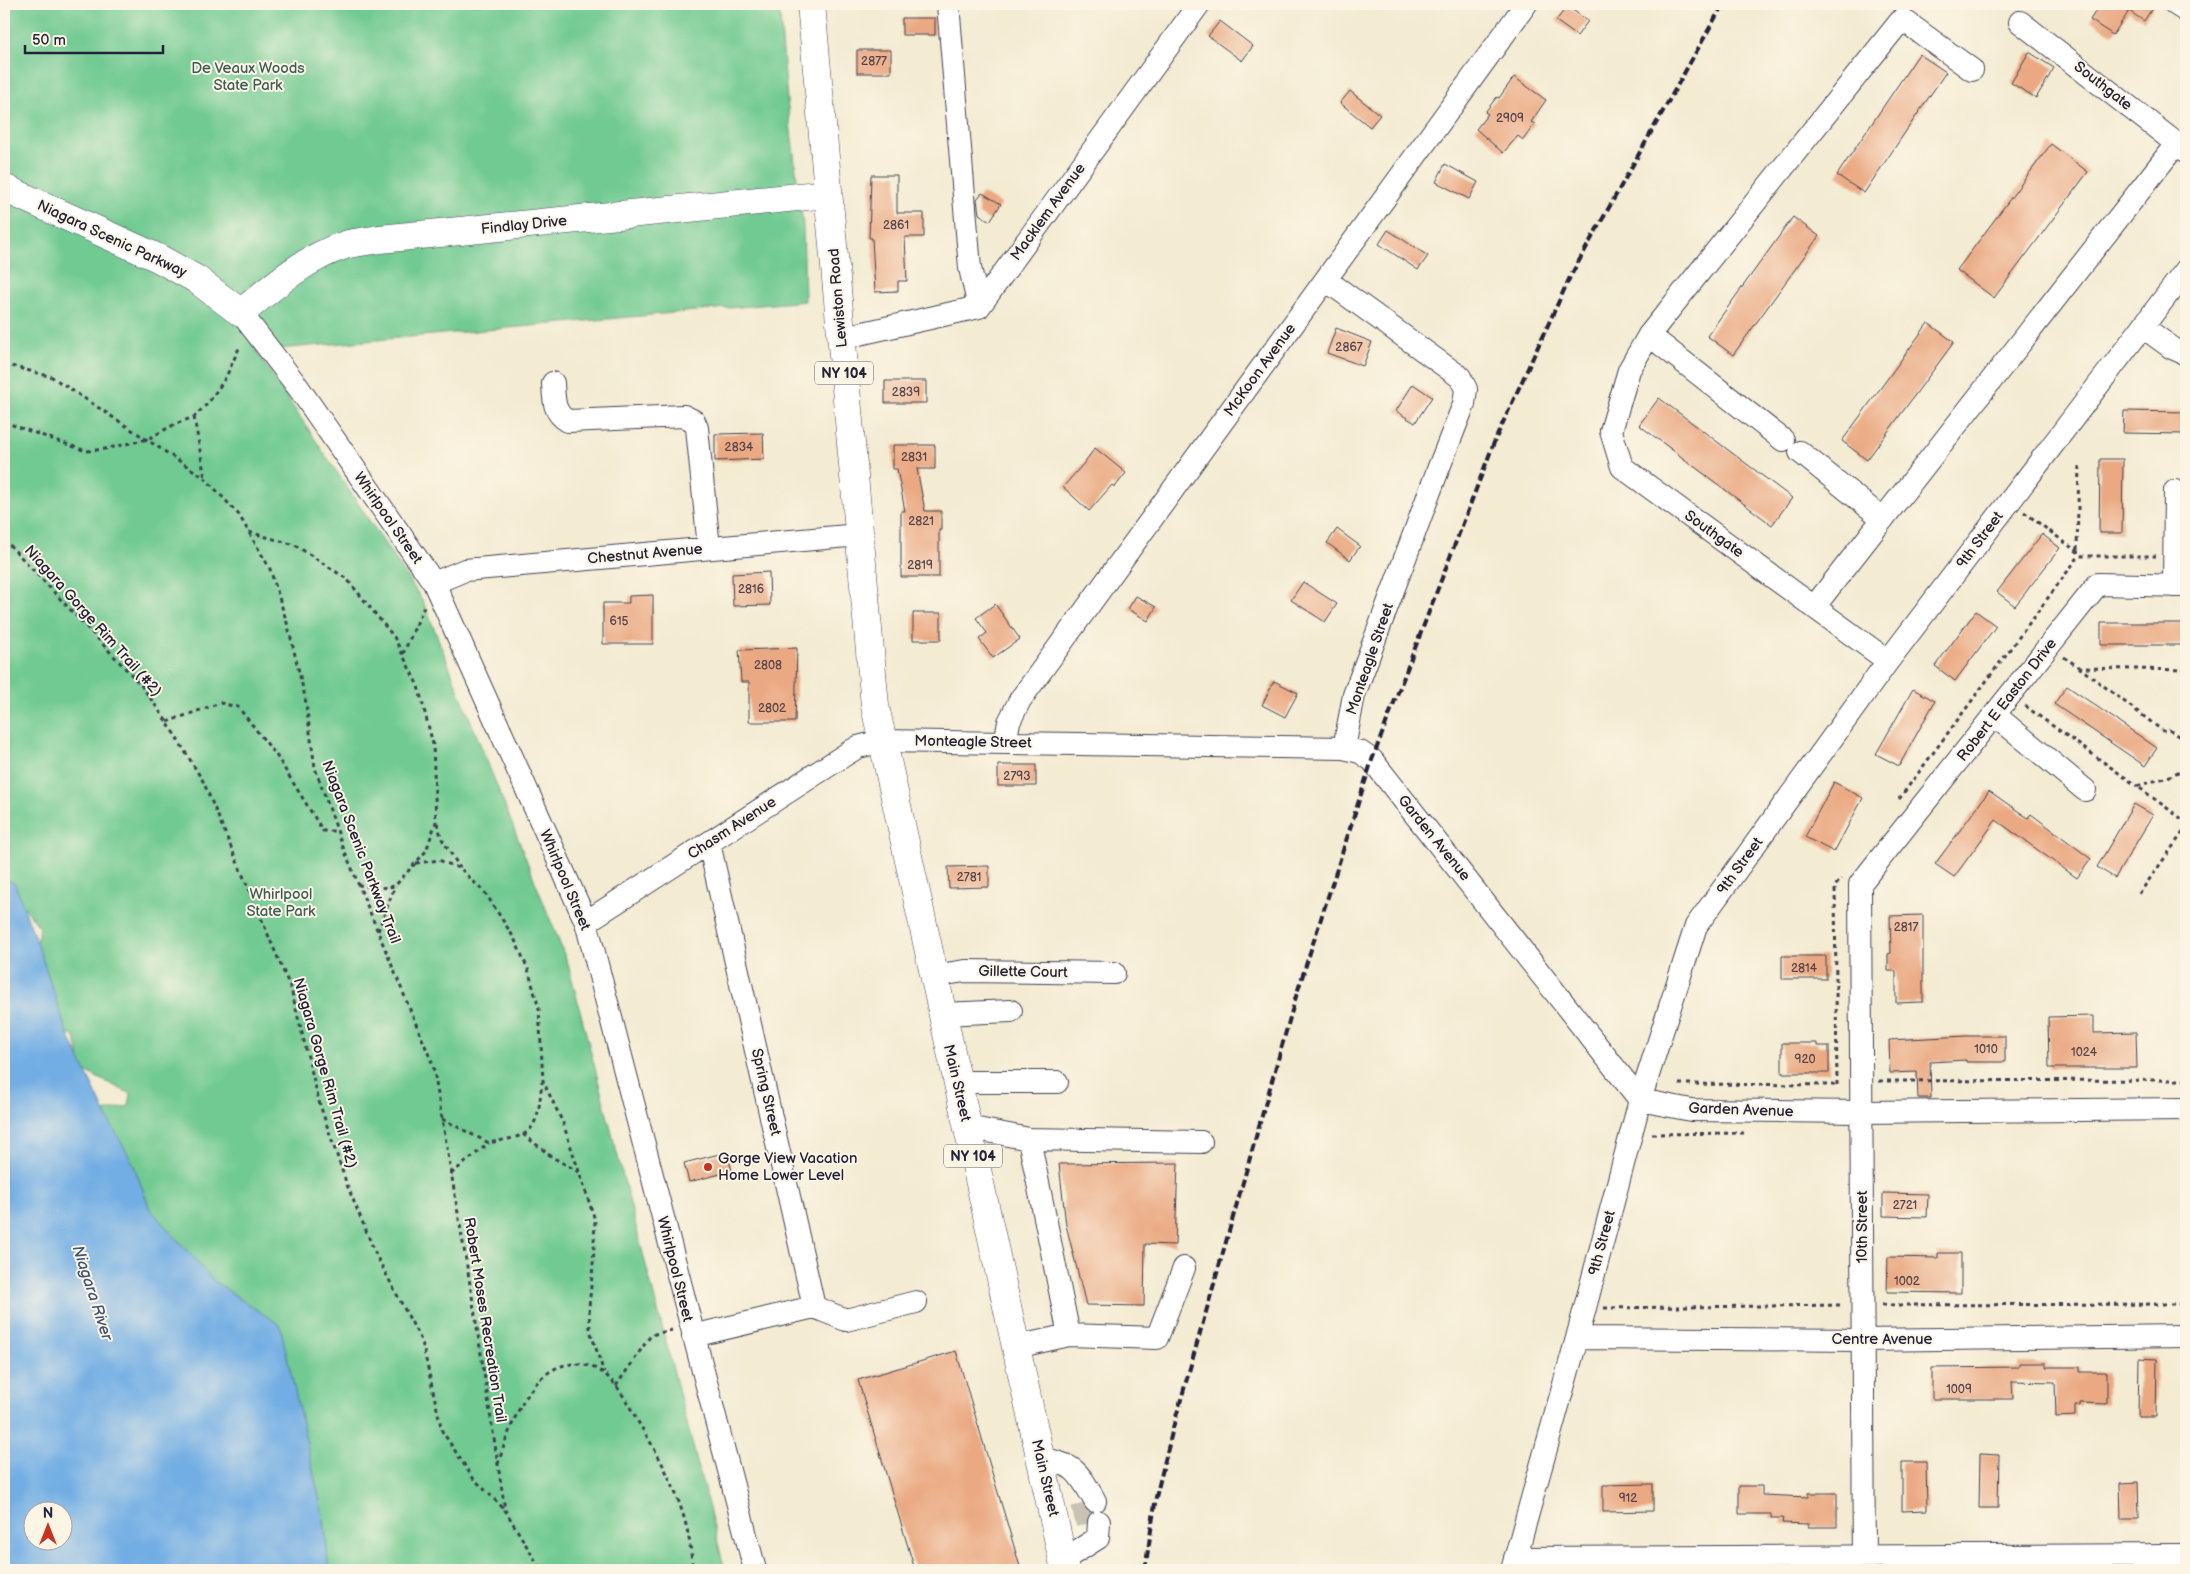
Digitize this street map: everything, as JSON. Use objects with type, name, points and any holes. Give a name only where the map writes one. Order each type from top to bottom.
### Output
[{"type":"main road","name":"Lewiston Road","points":[[811,4],[870,663],[882,741]]},
{"type":"main road","name":"Niagara Scenic Parkway","points":[[4,188],[158,258],[196,279],[241,313]]},
{"type":"main road","name":"Findlay Drive","points":[[241,313],[275,284],[315,257],[346,245],[380,239],[828,194]]},
{"type":"main road","name":"Main Street","points":[[882,741],[1064,1565]]},
{"type":"street","points":[[841,338],[979,307],[970,268],[948,4]]},
{"type":"street","name":"Macklem Avenue","points":[[979,307],[1199,4]]},
{"type":"street","name":"McKoon Avenue","points":[[1005,743],[1009,722],[1020,700],[1526,4]]},
{"type":"street","points":[[2175,4],[2186,11]]},
{"type":"street","name":"Southgate","points":[[1888,661],[1622,466],[1611,431],[1629,370],[1649,335],[1902,19],[1972,70]]},
{"type":"street","name":"Southgate","points":[[2020,22],[2182,147]]},
{"type":"street","points":[[1814,607],[2182,147]]},
{"type":"street","name":"9th Street","points":[[1514,1564],[1577,1338],[1640,1100],[1696,926],[1888,661],[2186,270]]},
{"type":"street","name":"Monteagle Street","points":[[882,741],[1344,748],[1354,695],[1464,404],[1466,390],[1460,377],[1326,280]]},
{"type":"street","name":"Whirlpool Street","points":[[241,313],[298,387],[434,583],[586,922],[691,1331],[755,1570]]},
{"type":"street","points":[[2143,327],[2172,348],[2186,354]]},
{"type":"street","points":[[1649,335],[1883,519]]},
{"type":"street","points":[[554,383],[556,409],[560,417],[568,421],[684,416],[694,421],[697,428],[709,548]]},
{"type":"street","points":[[2175,491],[2180,586]]},
{"type":"street","name":"Chestnut Avenue","points":[[434,583],[465,570],[858,535]]},
{"type":"street","name":"Robert E Easton Drive","points":[[1860,884],[2098,584],[2180,586]]},
{"type":"street","points":[[1995,715],[2085,790]]},
{"type":"street","name":"Chasm Avenue","points":[[586,922],[858,747],[882,741]]},
{"type":"street","name":"Garden Avenue","points":[[1344,748],[1360,752],[1372,760],[1640,1100],[1691,1110],[1861,1112],[2186,1109]]},
{"type":"street","name":"Spring Street","points":[[709,843],[814,1307]]},
{"type":"street","name":"10th Street","points":[[1860,884],[1864,1563]]},
{"type":"street","name":"Gillette Court","points":[[933,976],[965,971],[1114,973]]},
{"type":"street","points":[[942,1014],[1011,1011]]},
{"type":"street","points":[[957,1082],[1057,1082]]},
{"type":"street","points":[[967,1127],[1029,1138],[1201,1142]]},
{"type":"street","points":[[1029,1138],[1069,1335]]},
{"type":"street","points":[[1016,1347],[1069,1335],[1157,1338],[1184,1268]]},
{"type":"street","points":[[691,1331],[814,1307],[846,1320],[916,1302]]},
{"type":"street","name":"Centre Avenue","points":[[1577,1338],[1862,1340],[2186,1336]]},
{"type":"street","points":[[1040,1458],[1058,1461],[1078,1472],[1091,1512],[1064,1565]]},
{"type":"street","points":[[1514,1564],[1864,1563],[2186,1555]]},
{"type":"path","points":[[4,422],[86,451],[105,449],[148,439],[175,424],[194,417],[208,402],[226,377],[242,343]]},
{"type":"path","name":"Niagara Scenic Parkway Trail","points":[[4,364],[52,377],[205,478],[239,515],[270,569],[288,626],[305,697],[315,768],[359,885],[432,1065]]},
{"type":"path","points":[[194,417],[205,478]]},
{"type":"path","points":[[2077,551],[2079,464]]},
{"type":"path","points":[[2023,512],[2084,556]]},
{"type":"path","points":[[249,532],[296,545],[347,579],[394,638],[418,686],[433,744],[436,822],[442,839],[461,869],[486,894],[514,938],[528,969],[539,1009],[542,1081],[536,1117],[530,1130],[523,1134],[489,1143],[450,1174]]},
{"type":"path","name":"Niagara Gorge Rim Trail (#2)","points":[[4,539],[141,685],[167,722],[203,780],[291,989],[320,1105],[347,1185],[377,1256],[422,1342],[442,1430],[473,1478],[505,1510]]},
{"type":"path","points":[[403,655],[434,583]]},
{"type":"path","points":[[2062,656],[2164,731],[2169,730],[2186,741]]},
{"type":"path","points":[[2080,668],[2186,670]]},
{"type":"path","points":[[2030,698],[2025,706],[2186,822]]},
{"type":"path","points":[[167,722],[220,703],[238,707],[276,756],[323,831],[338,831]]},
{"type":"path","points":[[2137,786],[2168,778],[2186,768]]},
{"type":"path","points":[[378,932],[395,886],[426,851],[436,822]]},
{"type":"path","points":[[2139,894],[2186,828]]},
{"type":"path","points":[[416,863],[440,860],[461,869]]},
{"type":"path","points":[[359,885],[378,888],[395,886]]},
{"type":"path","name":"Robert Moses Recreation Trail","points":[[432,1065],[473,1302],[505,1510],[540,1570]]},
{"type":"path","points":[[1678,1084],[1837,1085],[1861,1081],[2186,1080]]},
{"type":"path","points":[[542,1081],[563,1123],[595,1220],[589,1307],[590,1330],[604,1373]]},
{"type":"path","points":[[441,1119],[489,1143]]},
{"type":"path","points":[[523,1134],[552,1157],[579,1172]]},
{"type":"path","points":[[616,1386],[651,1334],[691,1331]]},
{"type":"path","points":[[497,1467],[509,1430],[524,1400],[539,1381],[550,1371],[564,1365],[574,1364],[594,1368],[604,1373],[616,1386],[653,1446],[680,1504],[692,1549],[692,1570]]},
{"type":"green space","name":"Whirlpool State Park","points":[[4,4],[779,4],[787,100],[803,225],[805,301],[256,351],[423,601],[568,964],[725,1570],[328,1570],[171,1307],[150,1208],[98,1154],[99,1113],[129,1106],[131,1094],[82,1070],[75,1037],[45,1024],[32,963],[40,928],[4,879]]},
{"type":"water","name":"Niagara River","points":[[4,878],[15,884],[40,951],[66,1030],[108,1119],[133,1163],[150,1209],[215,1282],[280,1325],[324,1519],[329,1570],[4,1570]]},
{"type":"building","points":[[2100,4],[2155,4],[2144,21],[2129,11],[2113,35],[2090,20]]},
{"type":"building","points":[[1567,6],[1588,21],[1577,36],[1556,21]]},
{"type":"building","points":[[902,18],[935,18],[935,35],[902,35]]},
{"type":"building","points":[[1220,21],[1253,46],[1242,61],[1208,36]]},
{"type":"building","points":[[857,50],[891,50],[891,73],[857,73]]},
{"type":"building","points":[[2029,52],[2054,68],[2036,98],[2011,83]]},
{"type":"building","points":[[1919,54],[1946,72],[1864,193],[1837,175]]},
{"type":"building","points":[[1514,77],[1546,100],[1531,122],[1535,124],[1523,140],[1518,136],[1503,153],[1476,129],[1488,114],[1485,112],[1497,97],[1499,98]]},
{"type":"building","points":[[1350,91],[1380,115],[1370,127],[1340,103]]},
{"type":"building","points":[[2051,144],[2088,172],[1994,298],[1957,270]]},
{"type":"building","points":[[1445,164],[1478,182],[1469,199],[1436,182]]},
{"type":"building","points":[[871,175],[897,175],[897,213],[924,213],[924,237],[905,237],[907,281],[898,281],[898,291],[875,292],[872,238],[869,238]]},
{"type":"building","points":[[982,193],[1001,204],[990,221],[979,214],[977,199]]},
{"type":"building","points":[[1793,217],[1819,236],[1733,355],[1707,336]]},
{"type":"building","points":[[1388,230],[1428,256],[1418,270],[1379,244]]},
{"type":"building","points":[[1928,323],[1954,342],[1867,460],[1842,441]]},
{"type":"building","points":[[1336,328],[1372,342],[1363,366],[1327,353]]},
{"type":"building","points":[[885,381],[926,381],[926,403],[885,403]]},
{"type":"building","points":[[1413,384],[1432,397],[1415,423],[1396,411]]},
{"type":"building","points":[[1659,398],[1792,498],[1772,525],[1639,425]]},
{"type":"building","points":[[2124,411],[2186,412],[2186,434],[2123,433]]},
{"type":"building","points":[[763,433],[764,459],[715,461],[715,434]]},
{"type":"building","points":[[893,445],[935,445],[935,469],[917,469],[925,511],[941,511],[939,577],[901,577],[901,511],[905,511],[897,469],[893,469]]},
{"type":"building","points":[[1095,448],[1126,473],[1115,487],[1112,485],[1089,511],[1063,487]]},
{"type":"building","points":[[2100,459],[2123,459],[2122,533],[2099,533]]},
{"type":"building","points":[[1337,529],[1360,546],[1350,560],[1327,543]]},
{"type":"building","points":[[2042,534],[2060,548],[2015,606],[1997,592]]},
{"type":"building","points":[[769,572],[770,605],[733,606],[732,574]]},
{"type":"building","points":[[1303,582],[1337,604],[1325,622],[1291,600]]},
{"type":"building","points":[[653,595],[653,644],[603,644],[603,603],[629,603],[629,596]]},
{"type":"building","points":[[1136,596],[1156,607],[1148,621],[1128,609]]},
{"type":"building","points":[[995,604],[1020,639],[993,658],[979,639],[987,633],[976,618]]},
{"type":"building","points":[[1976,611],[1996,626],[1955,681],[1935,666]]},
{"type":"building","points":[[913,613],[941,613],[941,640],[913,640]]},
{"type":"building","points":[[2101,623],[2186,623],[2186,645],[2101,645]]},
{"type":"building","points":[[797,648],[795,722],[749,722],[749,682],[741,682],[739,650]]},
{"type":"building","points":[[1274,681],[1298,693],[1285,717],[1262,705]]},
{"type":"building","points":[[2067,686],[2157,748],[2145,766],[2054,704]]},
{"type":"building","points":[[1913,689],[1935,701],[1899,766],[1876,754]]},
{"type":"building","points":[[998,765],[1036,765],[1036,786],[998,786]]},
{"type":"building","points":[[1834,782],[1863,798],[1834,852],[1805,837]]},
{"type":"building","points":[[1989,791],[2028,818],[2031,814],[2091,859],[2077,878],[1996,820],[1954,877],[1935,864]]},
{"type":"building","points":[[2134,804],[2153,815],[2115,878],[2097,867]]},
{"type":"building","points":[[989,866],[989,887],[949,888],[948,867]]},
{"type":"building","points":[[1923,915],[1923,1002],[1896,1003],[1896,971],[1888,971],[1888,954],[1891,953],[1890,916]]},
{"type":"building","points":[[1782,956],[1826,956],[1826,979],[1782,979]]},
{"type":"building","points":[[2094,1016],[2094,1033],[2136,1032],[2137,1068],[2049,1068],[2048,1017]]},
{"type":"building","points":[[2005,1036],[2005,1062],[1966,1062],[1966,1060],[1930,1062],[1931,1098],[1918,1098],[1917,1072],[1890,1073],[1889,1040]]},
{"type":"building","points":[[1782,1043],[1817,1043],[1817,1046],[1829,1046],[1829,1073],[1782,1073]]},
{"type":"building","name":"Gorge View Vacation Home Lower Level","points":[[727,1152],[732,1171],[689,1182],[684,1163]]},
{"type":"building","points":[[1178,1163],[1175,1245],[1145,1244],[1144,1306],[1086,1305],[1066,1225],[1059,1164]]},
{"type":"building","points":[[1883,1193],[1928,1194],[1927,1217],[1883,1216]]},
{"type":"building","points":[[1938,1253],[1961,1253],[1961,1293],[1887,1292],[1888,1257],[1938,1258]]},
{"type":"building","points":[[956,1351],[1021,1570],[915,1570],[858,1380]]},
{"type":"building","points":[[2139,1358],[2157,1359],[2156,1417],[2138,1417]]},
{"type":"building","points":[[2019,1363],[2046,1363],[2046,1367],[2080,1367],[2080,1372],[2107,1372],[2107,1404],[2080,1403],[2080,1406],[2075,1406],[2075,1416],[2056,1417],[2055,1382],[2012,1381],[2013,1399],[1932,1399],[1932,1368],[2019,1367]]},
{"type":"building","points":[[1980,1454],[1999,1455],[1998,1508],[1979,1508]]},
{"type":"building","points":[[1902,1462],[1926,1462],[1927,1510],[1902,1511]]},
{"type":"building","points":[[2138,1482],[2139,1519],[2121,1519],[2120,1483]]},
{"type":"building","points":[[1653,1484],[1653,1511],[1603,1512],[1603,1485]]},
{"type":"building","points":[[1739,1486],[1762,1486],[1762,1495],[1808,1497],[1808,1493],[1837,1493],[1837,1527],[1808,1527],[1808,1524],[1782,1523],[1783,1518],[1771,1518],[1771,1514],[1739,1514]]},
{"type":"tunnel","points":[[1082,1504],[1087,1524]]},
{"type":"railway","points":[[1145,1570],[1156,1497],[1174,1424],[1297,993],[1372,760],[1495,440],[1570,277],[1723,4]]},
{"type":"place","name":"Gorge View Vacation Home Lower Level","points":[[708,1167]]},
{"type":"park label","name":"De Veaux Woods State Park","points":[[248,76]]}]
